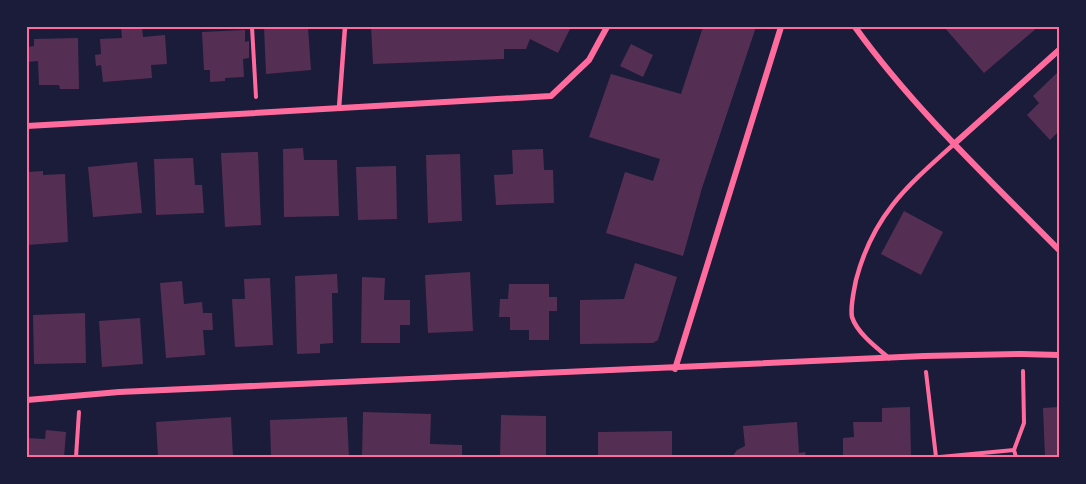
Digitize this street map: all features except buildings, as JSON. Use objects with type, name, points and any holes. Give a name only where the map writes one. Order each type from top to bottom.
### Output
[{"type":"street","points":[[27,126],[551,96],[589,60],[607,27]]},
{"type":"street","points":[[675,369],[781,27]]},
{"type":"street","points":[[855,27],[879,60],[954,144],[1059,250]]},
{"type":"street","points":[[954,144],[1059,50]]},
{"type":"street","points":[[27,400],[119,392],[675,369],[924,356],[1059,355]]},
{"type":"lane","points":[[339,108],[345,27]]},
{"type":"lane","points":[[889,358],[866,337],[853,318],[854,289],[860,265],[872,236],[895,200],[915,178],[954,144]]},
{"type":"path","points":[[252,27],[257,112]]},
{"type":"path","points":[[1016,457],[1014,450],[1024,423],[1022,354]]},
{"type":"path","points":[[924,356],[938,457],[975,456],[1014,450]]},
{"type":"path","points":[[76,457],[80,396]]}]
